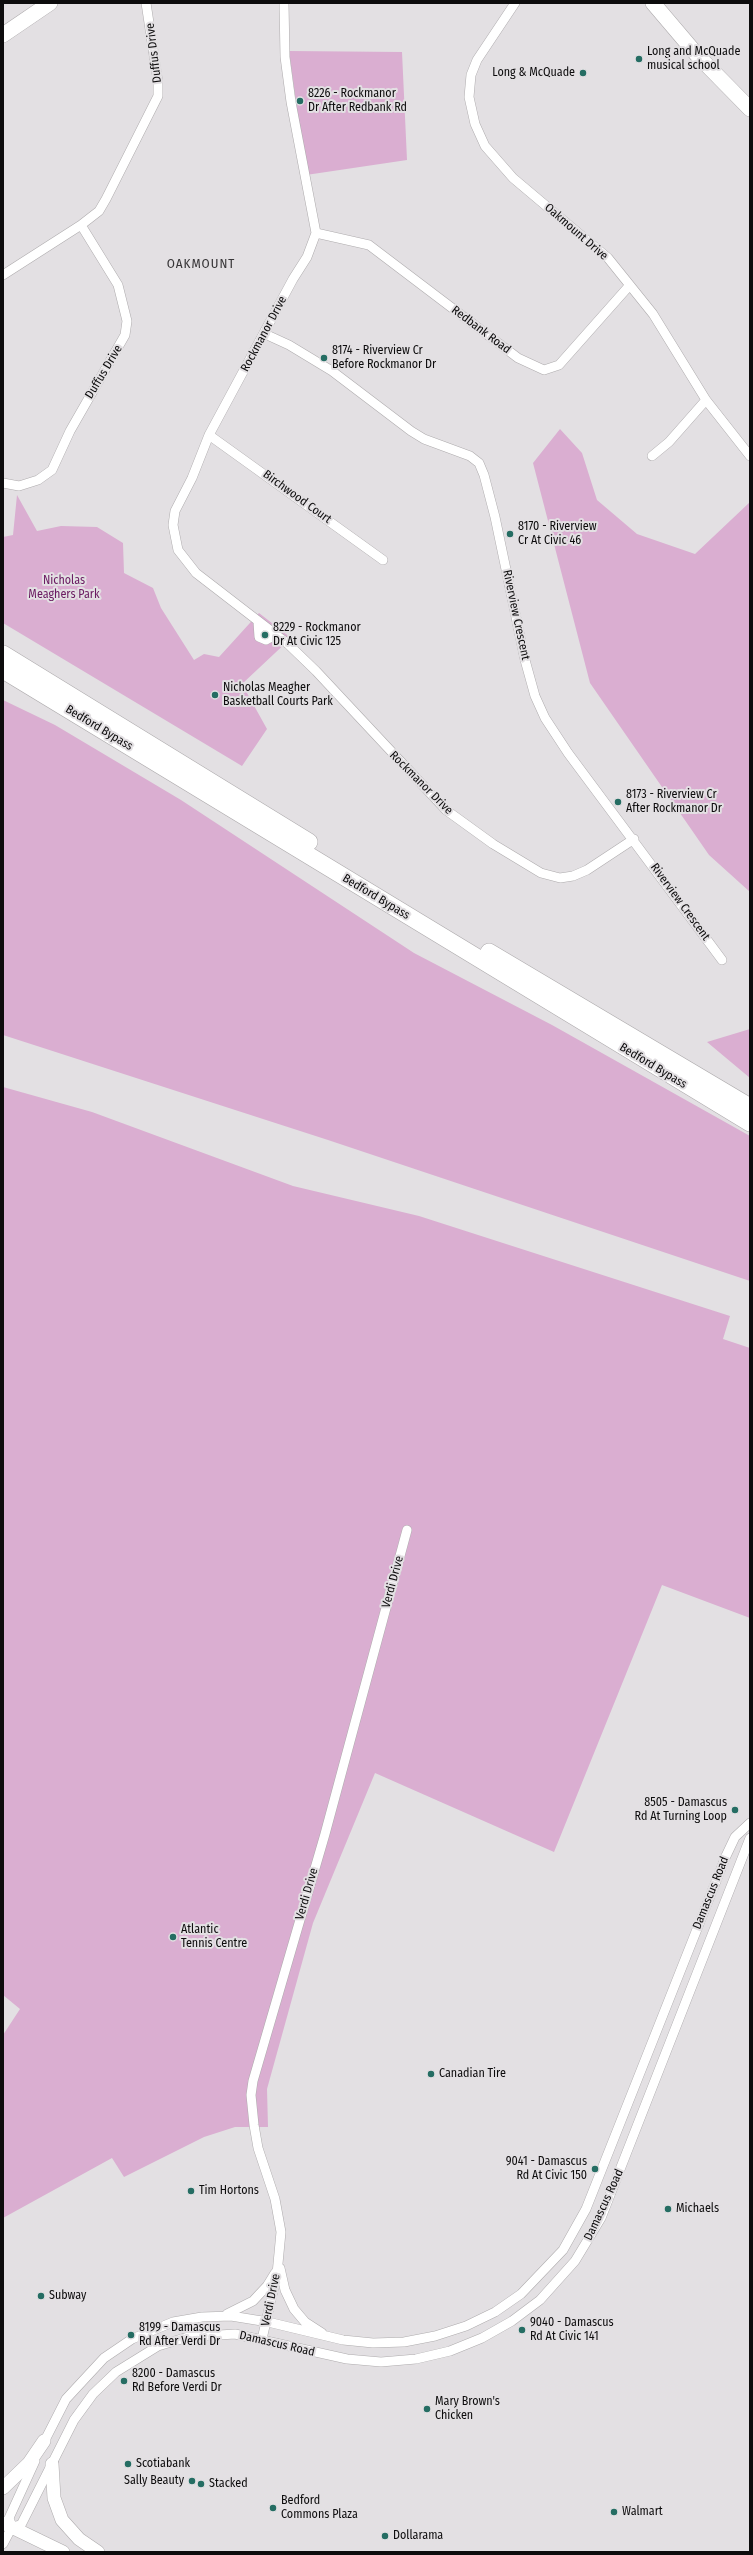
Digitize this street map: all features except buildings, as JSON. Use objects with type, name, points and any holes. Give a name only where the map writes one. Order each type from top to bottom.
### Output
[{"type":"highway","name":"Bedford Bypass","points":[[3,654],[460,935],[750,1107]]},
{"type":"highway","name":"Bedford Bypass","points":[[3,670],[750,1123]]},
{"type":"main road","points":[[3,35],[50,3]]},
{"type":"main road","points":[[653,3],[698,56],[750,109]]},
{"type":"main road","points":[[3,2488],[29,2463],[44,2441]]},
{"type":"main road","points":[[52,2464],[54,2498],[62,2520],[79,2539],[98,2552]]},
{"type":"main road","points":[[8,2525],[63,2552]]},
{"type":"street","name":"Duffus Drive","points":[[3,275],[81,225],[99,211],[106,198],[158,96],[158,82],[146,3]]},
{"type":"street","points":[[284,3],[286,57],[291,102],[316,233]]},
{"type":"street","name":"Oakmount Drive","points":[[515,3],[477,60],[471,76],[469,97],[475,124],[485,146],[513,178],[608,258],[652,314],[706,400],[750,456]]},
{"type":"street","name":"Duffus Drive","points":[[3,483],[19,486],[38,480],[52,470],[70,431],[125,335],[127,321],[118,285],[81,225]]},
{"type":"street","name":"Redbank Road","points":[[316,233],[369,245],[518,358],[544,370],[559,365],[629,286]]},
{"type":"street","name":"Rockmanor Drive","points":[[316,233],[307,257],[293,279],[266,334],[209,435],[192,478],[175,511],[175,539],[178,550],[196,573],[288,644],[316,671],[446,810],[470,828],[541,873],[560,878],[573,876],[587,870],[634,839]]},
{"type":"street","name":"Riverview Crescent","points":[[266,334],[289,345],[332,371],[411,431],[424,439],[470,456],[479,463],[484,475],[493,510],[535,696],[545,718],[568,753],[634,839],[722,960]]},
{"type":"street","points":[[652,456],[669,442],[706,400]]},
{"type":"street","name":"Birchwood Court","points":[[209,435],[383,560]]},
{"type":"street","name":"Verdi Drive","points":[[262,2339],[268,2322],[281,2241],[278,2215],[258,2148],[251,2109],[253,2082],[325,1834],[407,1530]]},
{"type":"street","name":"Damascus Road","points":[[750,1823],[733,1842],[596,2187],[579,2222],[562,2250],[521,2294],[495,2312],[466,2326],[435,2336],[404,2342],[373,2343],[346,2341],[268,2322],[223,2316],[188,2319],[160,2327],[132,2339],[104,2358],[66,2399],[44,2441],[9,2518],[8,2525],[21,2525],[74,2420],[93,2394],[116,2372],[139,2356],[158,2346],[188,2337],[219,2334],[262,2339],[347,2359],[381,2362],[416,2359],[450,2351],[487,2336],[526,2311],[553,2288],[586,2244],[608,2202],[750,1838]]},
{"type":"street","name":"Verdi Drive","points":[[223,2316],[244,2307],[257,2298],[271,2280],[279,2261]]},
{"type":"street","name":"Damascus Road","points":[[279,2261],[285,2290],[298,2315],[314,2328],[346,2341]]},
{"type":"street","points":[[3,2544],[8,2525]]},
{"type":"green space","points":[[289,51],[402,52],[407,160],[306,175]]},
{"type":"green space","points":[[560,429],[582,453],[597,500],[637,534],[695,554],[750,502],[750,892],[709,855],[590,683],[533,463]]},
{"type":"green space","name":"Nicholas Meaghers Park","points":[[17,495],[37,531],[61,526],[97,527],[123,543],[124,573],[153,588],[161,608],[194,660],[204,654],[219,657],[259,613],[291,638],[242,684],[267,729],[242,766],[3,623],[3,537],[13,535]]},
{"type":"green space","points":[[3,700],[55,725],[181,800],[414,953],[552,1025],[750,1136],[750,1281],[328,1140],[3,1035]]},
{"type":"green space","points":[[750,1029],[750,1078],[707,1042]]},
{"type":"green space","points":[[3,1087],[92,1112],[293,1186],[419,1216],[730,1316],[723,1339],[750,1348],[750,1618],[662,1585],[554,1852],[375,1773],[313,1923],[267,2089],[268,2127],[235,2127],[204,2137],[124,2177],[112,2158],[3,2218],[3,2035],[20,2009],[3,1995]]},
{"type":"place","name":"Long and McQuade musical school","points":[[639,59]]},
{"type":"place","name":"Long & McQuade","points":[[583,73]]},
{"type":"place","name":"8226 - Rockmanor Dr After Redbank Rd","points":[[300,101]]},
{"type":"place","name":"8174 - Riverview Cr Before Rockmanor Dr","points":[[324,358]]},
{"type":"place","name":"8170 - Riverview Cr At Civic 46","points":[[510,534]]},
{"type":"place","name":"8229 - Rockmanor Dr At Civic 125","points":[[265,635]]},
{"type":"place","name":"Nicholas Meagher Basketball Courts Park","points":[[215,695]]},
{"type":"place","name":"8173 - Riverview Cr After Rockmanor Dr","points":[[618,802]]},
{"type":"place","name":"8505 - Damascus Rd At Turning Loop","points":[[735,1810]]},
{"type":"place","name":"Atlantic Tennis Centre","points":[[173,1937]]},
{"type":"place","name":"Canadian Tire","points":[[431,2074]]},
{"type":"place","name":"9041 - Damascus Rd At Civic 150","points":[[595,2169]]},
{"type":"place","name":"Tim Hortons","points":[[191,2191]]},
{"type":"place","name":"Michaels","points":[[668,2209]]},
{"type":"place","name":"Subway","points":[[41,2296]]},
{"type":"place","name":"9040 - Damascus Rd At Civic 141","points":[[522,2330]]},
{"type":"place","name":"8199 - Damascus Rd After Verdi Dr","points":[[131,2335]]},
{"type":"place","name":"8200 - Damascus Rd Before Verdi Dr","points":[[124,2381]]},
{"type":"place","name":"Mary Brown's Chicken","points":[[427,2409]]},
{"type":"place","name":"Scotiabank","points":[[128,2464]]},
{"type":"place","name":"Sally Beauty","points":[[192,2481]]},
{"type":"place","name":"Stacked","points":[[201,2484]]},
{"type":"place","name":"Bedford Commons Plaza","points":[[273,2508]]},
{"type":"place","name":"Walmart","points":[[614,2512]]},
{"type":"place","name":"Dollarama","points":[[385,2536]]},
{"type":"district","name":"OAKMOUNT","points":[[201,264]]}]
